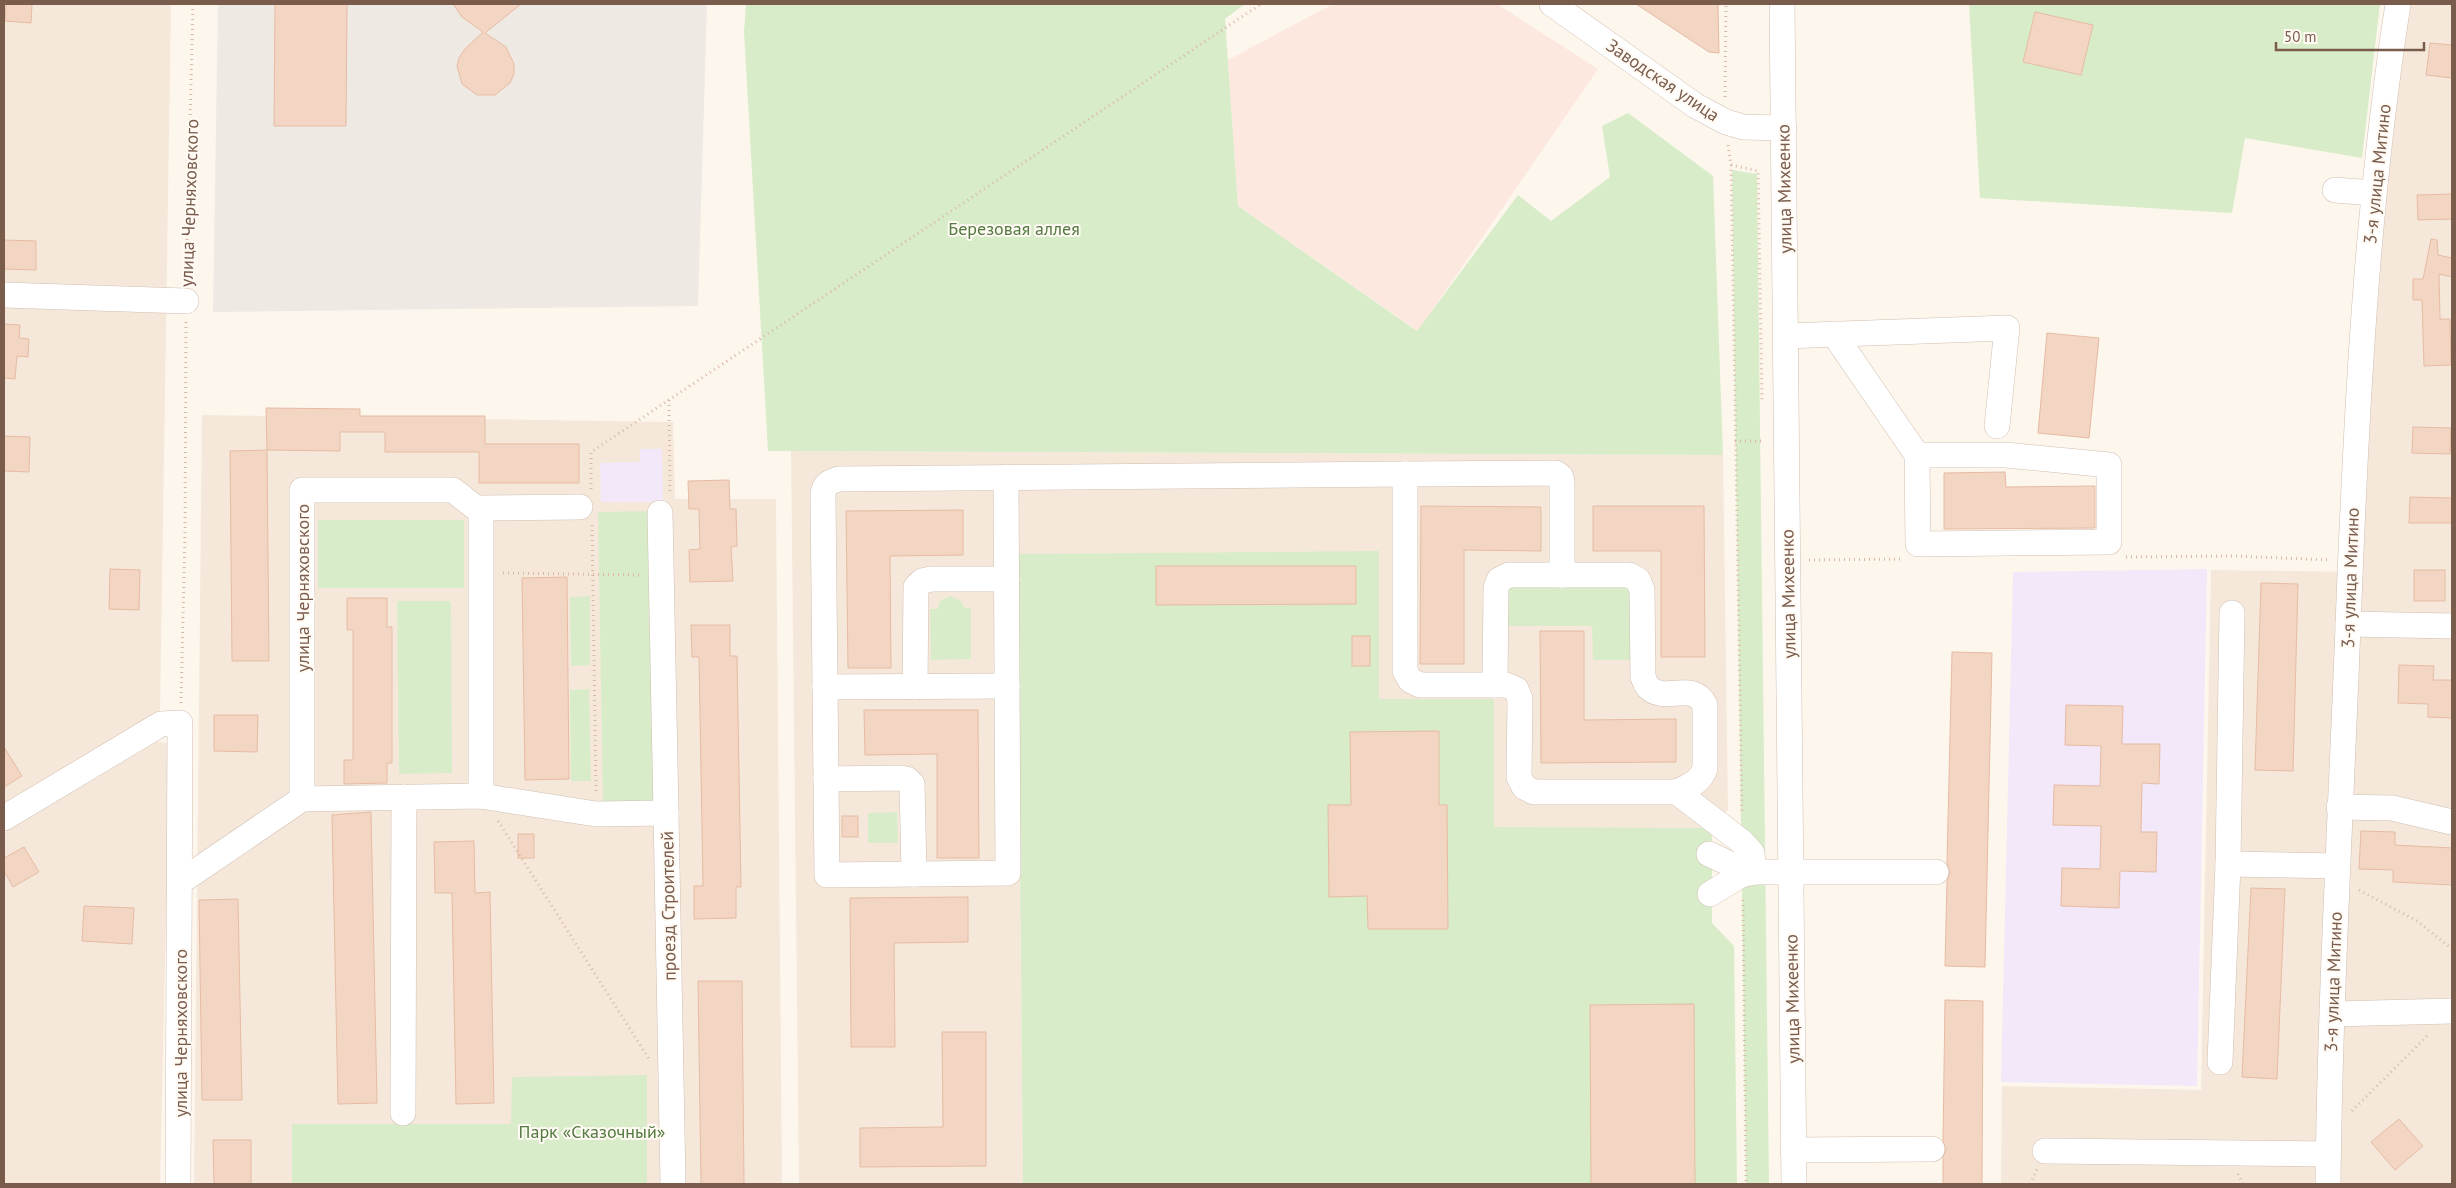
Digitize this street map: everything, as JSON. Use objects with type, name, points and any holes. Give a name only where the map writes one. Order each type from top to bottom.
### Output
[{"type":"street","name":"Заводская улица","points":[[1552,4],[1696,106],[1726,122],[1743,127],[1784,128]]},
{"type":"street","name":"улица Михеенко","points":[[1782,4],[1794,1184]]},
{"type":"street","name":"3-я улица Митино","points":[[2328,1184],[2339,807],[2349,570],[2363,328],[2373,193],[2398,4]]},
{"type":"street","points":[[2336,190],[2373,193]]},
{"type":"street","points":[[4,295],[186,301]]},
{"type":"street","points":[[1786,336],[2007,328],[1997,426]]},
{"type":"street","points":[[1834,334],[1917,455],[1918,544],[2109,542],[2109,465],[2006,455],[1917,455]]},
{"type":"street","points":[[1006,477],[1008,873],[826,875],[824,488],[830,481],[839,479],[1006,477],[1556,473],[1561,477],[1562,483],[1562,575]]},
{"type":"street","points":[[1405,474],[1405,671],[1410,680],[1420,685],[1496,686],[1506,686],[1516,689],[1520,699],[1519,777],[1524,787],[1534,792],[1677,792],[1698,781],[1703,775],[1705,768],[1705,705],[1701,697],[1693,693],[1659,693],[1648,688],[1643,677],[1642,590],[1638,580],[1629,575],[1509,575],[1499,580],[1496,588],[1496,686]]},
{"type":"street","name":"улица Черняховского","points":[[302,798],[302,490],[453,490],[481,512]]},
{"type":"street","points":[[481,796],[482,508],[588,506]]},
{"type":"street","points":[[660,513],[666,813]]},
{"type":"street","points":[[915,687],[916,587],[922,581],[931,579],[1006,579]]},
{"type":"street","points":[[2220,1062],[2228,864],[2232,613]]},
{"type":"street","points":[[2348,624],[2452,626]]},
{"type":"street","points":[[825,688],[1007,686]]},
{"type":"street","points":[[4,818],[161,724],[180,723]]},
{"type":"street","name":"улица Черняховского","points":[[178,1184],[180,723]]},
{"type":"street","points":[[826,779],[900,778],[907,779],[912,784],[914,874]]},
{"type":"street","points":[[1677,792],[1742,842],[1752,853],[1749,873]]},
{"type":"street","name":"проезд Строителей","points":[[302,798],[481,796],[596,814],[666,813],[673,1184]]},
{"type":"street","points":[[402,1113],[404,797]]},
{"type":"street","points":[[180,882],[302,798]]},
{"type":"street","points":[[2339,807],[2392,808],[2452,822]]},
{"type":"street","points":[[1709,854],[1749,873]]},
{"type":"street","points":[[2228,864],[2337,872]]},
{"type":"street","points":[[1710,894],[1749,873],[1936,872]]},
{"type":"street","points":[[2332,1014],[2451,1012]]},
{"type":"street","points":[[2045,1151],[2328,1144]]},
{"type":"street","points":[[1794,1150],[1932,1149]]},
{"type":"path","name":"улица Черняховского","points":[[180,723],[185,533],[186,301],[193,4]]},
{"type":"path","points":[[596,814],[588,506],[591,452],[1261,4]]},
{"type":"path","points":[[1726,4],[1726,122],[1730,165],[1742,842]]},
{"type":"path","points":[[660,513],[671,499],[669,400]]},
{"type":"path","points":[[1735,441],[1763,440]]},
{"type":"path","points":[[482,572],[662,575]]},
{"type":"path","points":[[481,796],[650,1062]]},
{"type":"path","points":[[2337,872],[2416,922],[2452,949]]},
{"type":"path","points":[[1746,1184],[1749,873]]},
{"type":"path","points":[[2328,1144],[2451,1012]]},
{"type":"shaded area","points":[[4,4],[171,4],[160,714],[4,806]]},
{"type":"shaded area","points":[[218,4],[707,4],[698,306],[213,312]]},
{"type":"shaded area","points":[[1333,4],[1497,4],[1598,69],[1418,331],[1238,206],[1228,60]]},
{"type":"shaded area","points":[[2411,4],[2452,4],[2452,1184],[2001,1184],[2002,1086],[2201,1090],[2211,570],[2360,572],[2382,218],[2401,64]]},
{"type":"shaded area","points":[[202,415],[673,422],[675,499],[776,499],[782,1184],[194,1184]]},
{"type":"shaded area","points":[[640,449],[662,449],[663,502],[601,502],[600,463],[640,462]]},
{"type":"shaded area","points":[[791,451],[1723,455],[1728,810],[1712,828],[1494,828],[1494,699],[1379,699],[1017,554],[1023,1184],[799,1184]]},
{"type":"shaded area","points":[[2207,569],[2197,1086],[2001,1082],[2013,572]]},
{"type":"shaded area","points":[[157,742],[170,743],[160,1184],[4,1184],[4,833]]},
{"type":"green space","name":"Березовая аллея","points":[[746,4],[1245,4],[1225,19],[1238,206],[1417,331],[1518,195],[1551,221],[1610,177],[1602,126],[1628,113],[1713,176],[1723,455],[768,451],[744,32]]},
{"type":"green space","points":[[1969,4],[2380,4],[2362,158],[2245,138],[2232,213],[1980,198]]},
{"type":"green space","points":[[1732,170],[1757,174],[1769,1184],[1746,1184]]},
{"type":"green space","points":[[652,511],[657,802],[603,803],[598,512]]},
{"type":"green space","points":[[318,520],[464,520],[464,588],[318,588]]},
{"type":"green space","points":[[1379,551],[1379,699],[1494,699],[1494,827],[1712,828],[1712,923],[1734,946],[1737,1184],[1023,1184],[1017,554]]},
{"type":"green space","points":[[1630,585],[1634,660],[1593,660],[1592,626],[1504,626],[1507,587]]},
{"type":"green space","points":[[590,596],[590,665],[571,666],[570,597]]},
{"type":"green space","points":[[950,596],[960,600],[965,608],[971,608],[971,659],[931,660],[930,609],[937,609],[941,600]]},
{"type":"green space","points":[[397,601],[451,601],[452,773],[399,774]]},
{"type":"green space","points":[[589,689],[591,781],[571,781],[570,690]]},
{"type":"green space","points":[[897,812],[898,843],[868,843],[868,813]]},
{"type":"green space","name":"Парк «Сказочный»","points":[[647,1075],[647,1184],[292,1184],[292,1124],[511,1124],[512,1077]]},
{"type":"building","points":[[6,4],[32,4],[31,23],[5,21]]},
{"type":"building","points":[[275,4],[347,4],[346,126],[274,126]]},
{"type":"building","points":[[453,4],[521,4],[485,33],[506,47],[514,64],[514,74],[510,83],[495,95],[477,95],[462,84],[457,66],[459,58],[464,50],[483,32],[462,17]]},
{"type":"building","points":[[1636,4],[1718,4],[1719,53],[1709,52]]},
{"type":"building","points":[[2035,12],[2093,25],[2081,75],[2023,62]]},
{"type":"building","points":[[2430,43],[2452,45],[2452,78],[2426,75]]},
{"type":"building","points":[[2452,194],[2452,219],[2418,220],[2417,195]]},
{"type":"building","points":[[2431,239],[2437,240],[2438,255],[2452,258],[2452,277],[2439,274],[2440,319],[2450,319],[2451,365],[2424,366],[2422,300],[2413,300],[2413,279],[2423,279]]},
{"type":"building","points":[[4,240],[36,241],[36,270],[4,269]]},
{"type":"building","points":[[4,324],[20,325],[19,338],[29,339],[28,357],[17,356],[15,379],[4,378]]},
{"type":"building","points":[[2047,333],[2099,338],[2089,438],[2038,433]]},
{"type":"building","points":[[266,408],[360,409],[360,416],[485,416],[485,444],[579,444],[579,483],[479,483],[479,452],[385,452],[385,432],[340,432],[340,451],[267,450]]},
{"type":"building","points":[[2413,427],[2451,428],[2450,454],[2412,453]]},
{"type":"building","points":[[4,436],[30,437],[29,472],[4,471]]},
{"type":"building","points":[[267,450],[269,661],[232,661],[230,451]]},
{"type":"building","points":[[2005,472],[2006,487],[2095,486],[2095,528],[1944,529],[1944,473]]},
{"type":"building","points":[[729,480],[730,509],[736,509],[737,546],[731,547],[733,581],[690,582],[689,550],[700,549],[699,509],[689,509],[688,481]]},
{"type":"building","points":[[2410,497],[2452,498],[2452,523],[2409,523]]},
{"type":"building","points":[[1421,506],[1541,507],[1541,551],[1464,550],[1464,664],[1420,664]]},
{"type":"building","points":[[1593,506],[1704,506],[1705,657],[1661,657],[1661,551],[1593,551]]},
{"type":"building","points":[[963,510],[963,555],[890,556],[891,668],[848,668],[846,511]]},
{"type":"building","points":[[1156,566],[1356,566],[1356,604],[1156,605]]},
{"type":"building","points":[[110,569],[140,570],[139,610],[109,609]]},
{"type":"building","points":[[2414,570],[2445,570],[2445,601],[2414,601]]},
{"type":"building","points":[[567,577],[569,779],[525,780],[522,578]]},
{"type":"building","points":[[2261,583],[2298,584],[2293,771],[2255,770]]},
{"type":"building","points":[[347,598],[387,598],[387,627],[392,627],[392,763],[387,763],[387,783],[344,784],[344,760],[353,760],[353,630],[347,630]]},
{"type":"building","points":[[691,625],[730,625],[730,656],[737,656],[741,887],[736,887],[736,918],[694,919],[694,886],[703,886],[699,657],[692,657]]},
{"type":"building","points":[[1540,631],[1584,631],[1584,720],[1676,719],[1676,762],[1541,763]]},
{"type":"building","points":[[1352,636],[1370,636],[1370,666],[1352,666]]},
{"type":"building","points":[[1952,652],[1992,653],[1985,967],[1945,966],[1947,881],[1950,872],[1947,863]]},
{"type":"building","points":[[2399,665],[2434,666],[2433,680],[2452,680],[2452,718],[2428,717],[2428,704],[2398,703]]},
{"type":"building","points":[[2066,705],[2123,706],[2122,744],[2160,744],[2159,784],[2142,783],[2141,832],[2157,832],[2156,872],[2120,871],[2119,908],[2061,906],[2062,868],[2100,869],[2101,826],[2053,825],[2054,785],[2100,786],[2101,746],[2065,745]]},
{"type":"building","points":[[864,710],[978,710],[979,858],[937,858],[937,754],[865,755]]},
{"type":"building","points":[[214,715],[258,715],[257,752],[214,751]]},
{"type":"building","points":[[1439,731],[1439,805],[1447,805],[1448,929],[1368,929],[1367,896],[1329,897],[1328,805],[1351,805],[1350,732]]},
{"type":"building","points":[[4,747],[22,776],[4,787]]},
{"type":"building","points":[[371,812],[377,1103],[338,1104],[332,815]]},
{"type":"building","points":[[842,816],[858,816],[858,837],[842,837]]},
{"type":"building","points":[[2361,831],[2395,832],[2395,845],[2452,848],[2452,885],[2393,882],[2393,870],[2359,869]]},
{"type":"building","points":[[518,834],[534,834],[534,858],[518,858]]},
{"type":"building","points":[[474,841],[475,893],[490,892],[494,1103],[456,1104],[452,893],[435,893],[434,842]]},
{"type":"building","points":[[24,847],[39,872],[13,887],[4,871],[4,858]]},
{"type":"building","points":[[2251,888],[2285,889],[2277,1079],[2242,1077]]},
{"type":"building","points":[[968,897],[968,942],[894,943],[895,1047],[851,1047],[850,898]]},
{"type":"building","points":[[238,899],[242,1100],[202,1100],[199,900]]},
{"type":"building","points":[[84,906],[134,908],[132,944],[82,941]]},
{"type":"building","points":[[698,981],[742,981],[744,1184],[701,1184]]},
{"type":"building","points":[[1945,1000],[1983,1001],[1982,1184],[1943,1184],[1943,1157],[1946,1149],[1943,1141]]},
{"type":"building","points":[[1694,1004],[1695,1184],[1591,1184],[1590,1005]]},
{"type":"building","points":[[942,1032],[986,1032],[986,1166],[860,1167],[860,1128],[943,1127]]},
{"type":"building","points":[[2399,1119],[2423,1146],[2395,1170],[2371,1142]]},
{"type":"building","points":[[213,1140],[251,1140],[251,1184],[214,1184]]}]
